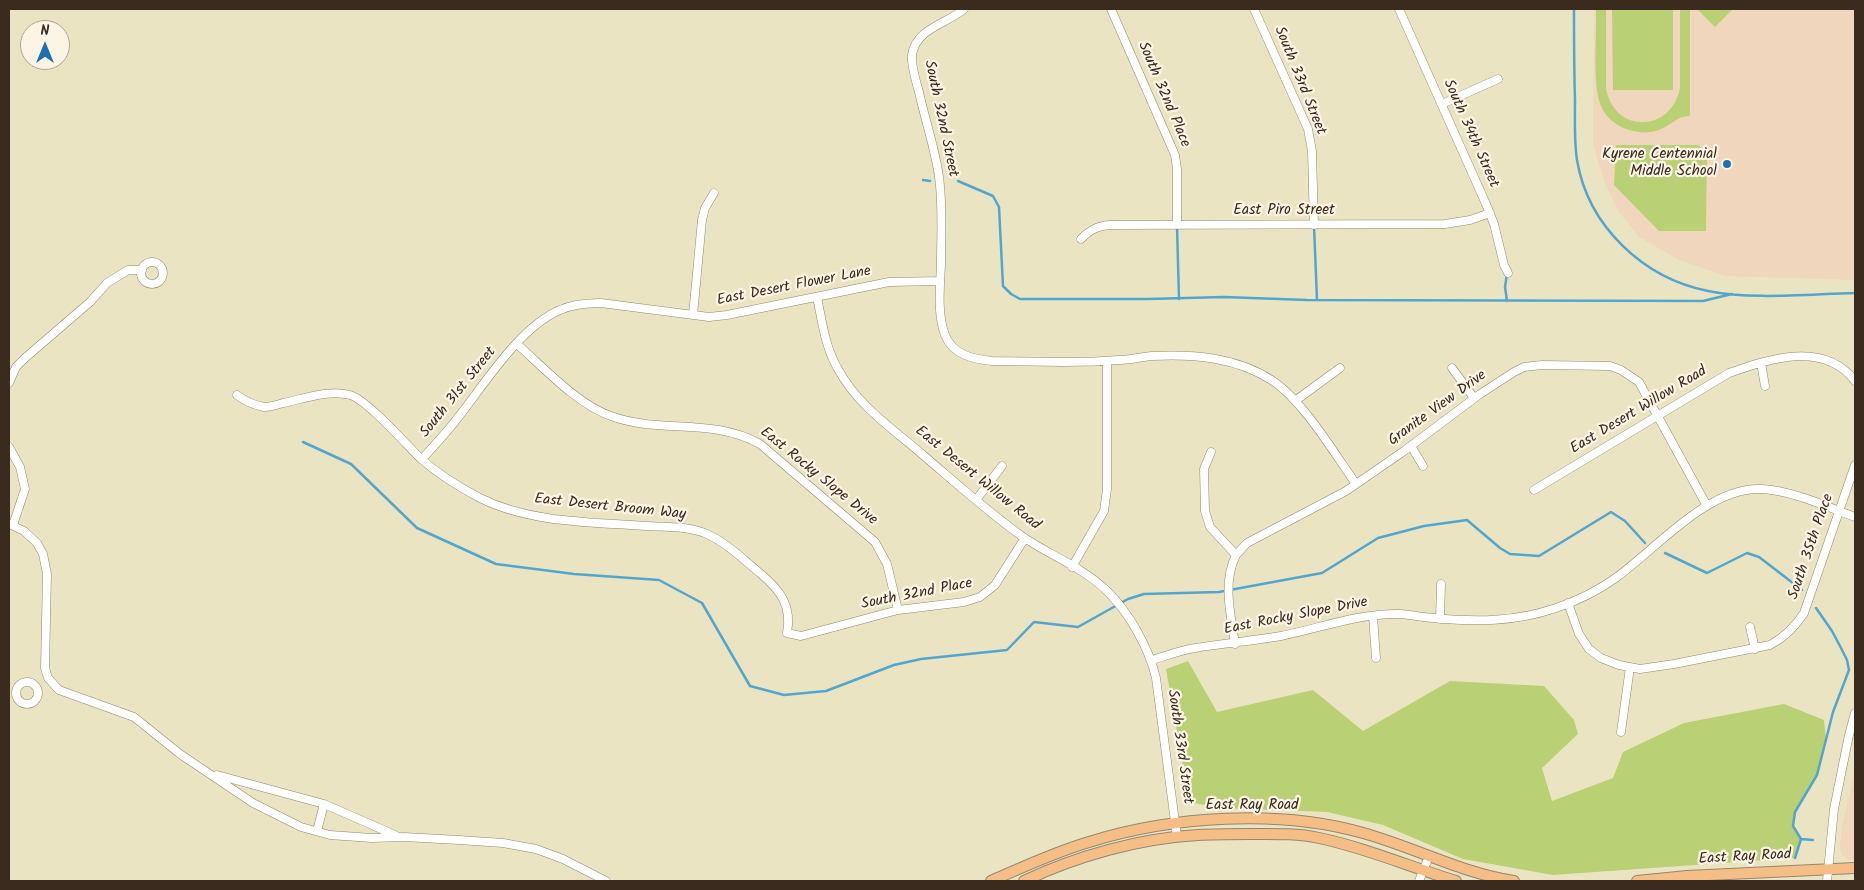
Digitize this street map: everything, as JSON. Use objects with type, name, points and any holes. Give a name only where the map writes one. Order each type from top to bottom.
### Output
[{"type":"main road","name":"East Ray Road","points":[[990,881],[1089,842],[1176,824],[1257,818],[1300,821],[1363,833],[1479,875],[1514,881]]},
{"type":"main road","name":"East Ray Road","points":[[1024,881],[1092,855],[1177,837],[1259,834],[1317,838],[1360,848],[1456,881]]},
{"type":"main road","name":"East Ray Road","points":[[1637,881],[1687,876],[1828,876],[1855,868]]},
{"type":"street","name":"South 32nd Street","points":[[964,9],[927,31],[916,43],[912,55],[916,83],[939,174],[941,202],[940,281],[942,322],[945,336],[953,349],[974,359],[992,361],[1107,361]]},
{"type":"street","name":"South 32nd Place","points":[[1111,9],[1175,155],[1177,224]]},
{"type":"street","name":"South 33rd Street","points":[[1254,9],[1308,129],[1312,151],[1314,225]]},
{"type":"street","name":"South 34th Street","points":[[1399,9],[1490,213],[1508,273]]},
{"type":"street","points":[[1442,104],[1498,79]]},
{"type":"street","points":[[693,315],[702,220],[705,208],[714,192]]},
{"type":"street","name":"East Piro Street","points":[[1081,239],[1099,226],[1177,224],[1445,224],[1470,220],[1490,213]]},
{"type":"street","points":[[9,383],[16,367],[24,358],[90,302],[107,283],[128,270],[142,270]]},
{"type":"street","name":"East Desert Flower Lane","points":[[517,344],[536,325],[559,310],[587,303],[601,303],[709,317],[889,282],[940,281]]},
{"type":"street","name":"East Desert Willow Road","points":[[817,296],[829,352],[838,370],[856,396],[976,500],[1024,538],[1106,590],[1128,619],[1152,660]]},
{"type":"street","name":"South 31st Street","points":[[422,460],[459,416],[496,367],[517,344]]},
{"type":"street","name":"East Rocky Slope Drive","points":[[517,344],[589,406],[610,416],[628,421],[729,431],[746,436],[760,444],[875,542],[887,564],[898,610]]},
{"type":"street","points":[[1072,567],[1104,512],[1107,489],[1107,361],[1151,356],[1197,356],[1229,362],[1253,370],[1273,381],[1295,401],[1356,484]]},
{"type":"street","name":"East Desert Willow Road","points":[[1534,490],[1729,373],[1761,363],[1800,356],[1819,357],[1845,370],[1855,381]]},
{"type":"street","points":[[1761,363],[1765,386]]},
{"type":"street","name":"Granite View Drive","points":[[1236,555],[1247,543],[1356,484],[1411,446],[1474,398],[1514,372],[1524,367],[1542,365],[1610,366],[1621,370],[1639,382],[1707,506]]},
{"type":"street","points":[[1295,401],[1340,368]]},
{"type":"street","points":[[1452,368],[1474,398]]},
{"type":"street","name":"East Desert Broom Way","points":[[237,395],[248,402],[266,407],[320,396],[350,395],[365,404],[422,460],[454,483],[480,498],[514,510],[556,519],[678,528],[705,533],[723,542],[781,594],[789,620],[787,633]]},
{"type":"street","points":[[1411,446],[1423,466]]},
{"type":"street","points":[[9,447],[20,467],[25,489],[11,525],[24,531],[37,543],[43,554],[47,574],[45,668],[48,678],[59,690],[134,717],[180,754],[253,803],[301,827],[330,835],[503,843],[536,849],[563,859],[606,881]]},
{"type":"street","points":[[1210,452],[1204,469],[1205,511],[1210,527],[1236,555],[1230,566],[1228,583],[1236,644]]},
{"type":"street","name":"South 35th Place","points":[[1755,649],[1780,640],[1796,626],[1804,613],[1855,465]]},
{"type":"street","points":[[976,500],[1002,466]]},
{"type":"street","name":"East Rocky Slope Drive","points":[[1152,660],[1193,648],[1236,644],[1283,636],[1348,619],[1400,614],[1440,619],[1502,621],[1556,608],[1582,597],[1616,578],[1707,506],[1731,493],[1760,489],[1778,490],[1855,517]]},
{"type":"street","name":"South 32nd Place","points":[[787,633],[801,636],[898,610],[964,602],[980,597],[995,585],[1024,538]]},
{"type":"street","points":[[1440,619],[1441,584]]},
{"type":"street","points":[[1568,603],[1579,634],[1589,649],[1602,658],[1620,665],[1640,669],[1755,649],[1750,626]]},
{"type":"street","points":[[1373,616],[1376,658]]},
{"type":"street","name":"South 33rd Street","points":[[1152,660],[1177,837]]},
{"type":"street","points":[[1621,732],[1630,667]]},
{"type":"street","points":[[36,687],[48,678]]},
{"type":"street","points":[[1828,876],[1834,809],[1855,713]]},
{"type":"street","points":[[211,774],[324,804],[387,833],[404,837]]},
{"type":"street","points":[[317,831],[324,804]]},
{"type":"street","points":[[1419,881],[1429,856]]},
{"type":"shaded area","name":"Kyrene Centennial Middle School","points":[[1594,9],[1855,9],[1855,280],[1725,276],[1677,259],[1639,237],[1619,212],[1605,184],[1593,144]]},
{"type":"shaded area","points":[[1855,771],[1855,860],[1849,860],[1841,854],[1840,847],[1842,826]]},
{"type":"green space","points":[[1596,9],[1606,9],[1606,89],[1611,104],[1620,114],[1631,120],[1643,122],[1655,120],[1666,113],[1675,103],[1680,88],[1680,9],[1690,9],[1690,116],[1680,118],[1661,129],[1649,132],[1627,129],[1614,123],[1609,118],[1604,112],[1598,97],[1595,59]]},
{"type":"green space","points":[[1612,9],[1673,9],[1673,90],[1613,90]]},
{"type":"green space","points":[[1697,9],[1733,9],[1715,27]]},
{"type":"green space","points":[[1616,145],[1698,145],[1707,153],[1706,231],[1659,231],[1614,185]]},
{"type":"green space","points":[[1188,661],[1217,712],[1313,690],[1363,731],[1450,681],[1544,686],[1574,720],[1578,734],[1542,768],[1552,801],[1613,778],[1623,752],[1684,723],[1784,704],[1824,720],[1826,740],[1817,775],[1795,812],[1793,826],[1801,839],[1794,858],[1553,875],[1463,859],[1383,825],[1327,812],[1220,808],[1189,802],[1166,669]]},
{"type":"waterway","points":[[1574,9],[1575,145],[1577,160],[1583,184],[1593,206],[1606,227],[1622,245],[1641,261],[1662,274],[1684,284],[1708,291],[1762,296],[1855,293]]},
{"type":"waterway","points":[[923,180],[930,181]]},
{"type":"waterway","points":[[958,181],[993,196],[999,207],[1003,286],[1020,299],[1224,297],[1307,300],[1703,301],[1732,294]]},
{"type":"waterway","points":[[1177,226],[1179,299]]},
{"type":"waterway","points":[[1314,226],[1317,300]]},
{"type":"waterway","points":[[1507,274],[1505,287],[1507,301]]},
{"type":"waterway","points":[[303,442],[351,464],[417,528],[496,564],[574,574],[659,580],[702,603],[750,686],[784,695],[826,691],[894,665],[921,659],[1007,650],[1034,622],[1078,627],[1128,599],[1144,594],[1219,592],[1322,573],[1378,538],[1424,526],[1467,520],[1510,554],[1539,556],[1611,512],[1625,521],[1645,543]]},
{"type":"waterway","points":[[1665,553],[1707,573],[1747,553],[1759,557],[1802,590]]},
{"type":"waterway","points":[[1795,858],[1801,839],[1793,826],[1795,812],[1817,775],[1833,712],[1849,670],[1847,660],[1832,631],[1816,608]]},
{"type":"waterway","points":[[1801,839],[1813,840]]},
{"type":"place","name":"Kyrene Centennial Middle School","points":[[1727,164]]}]
